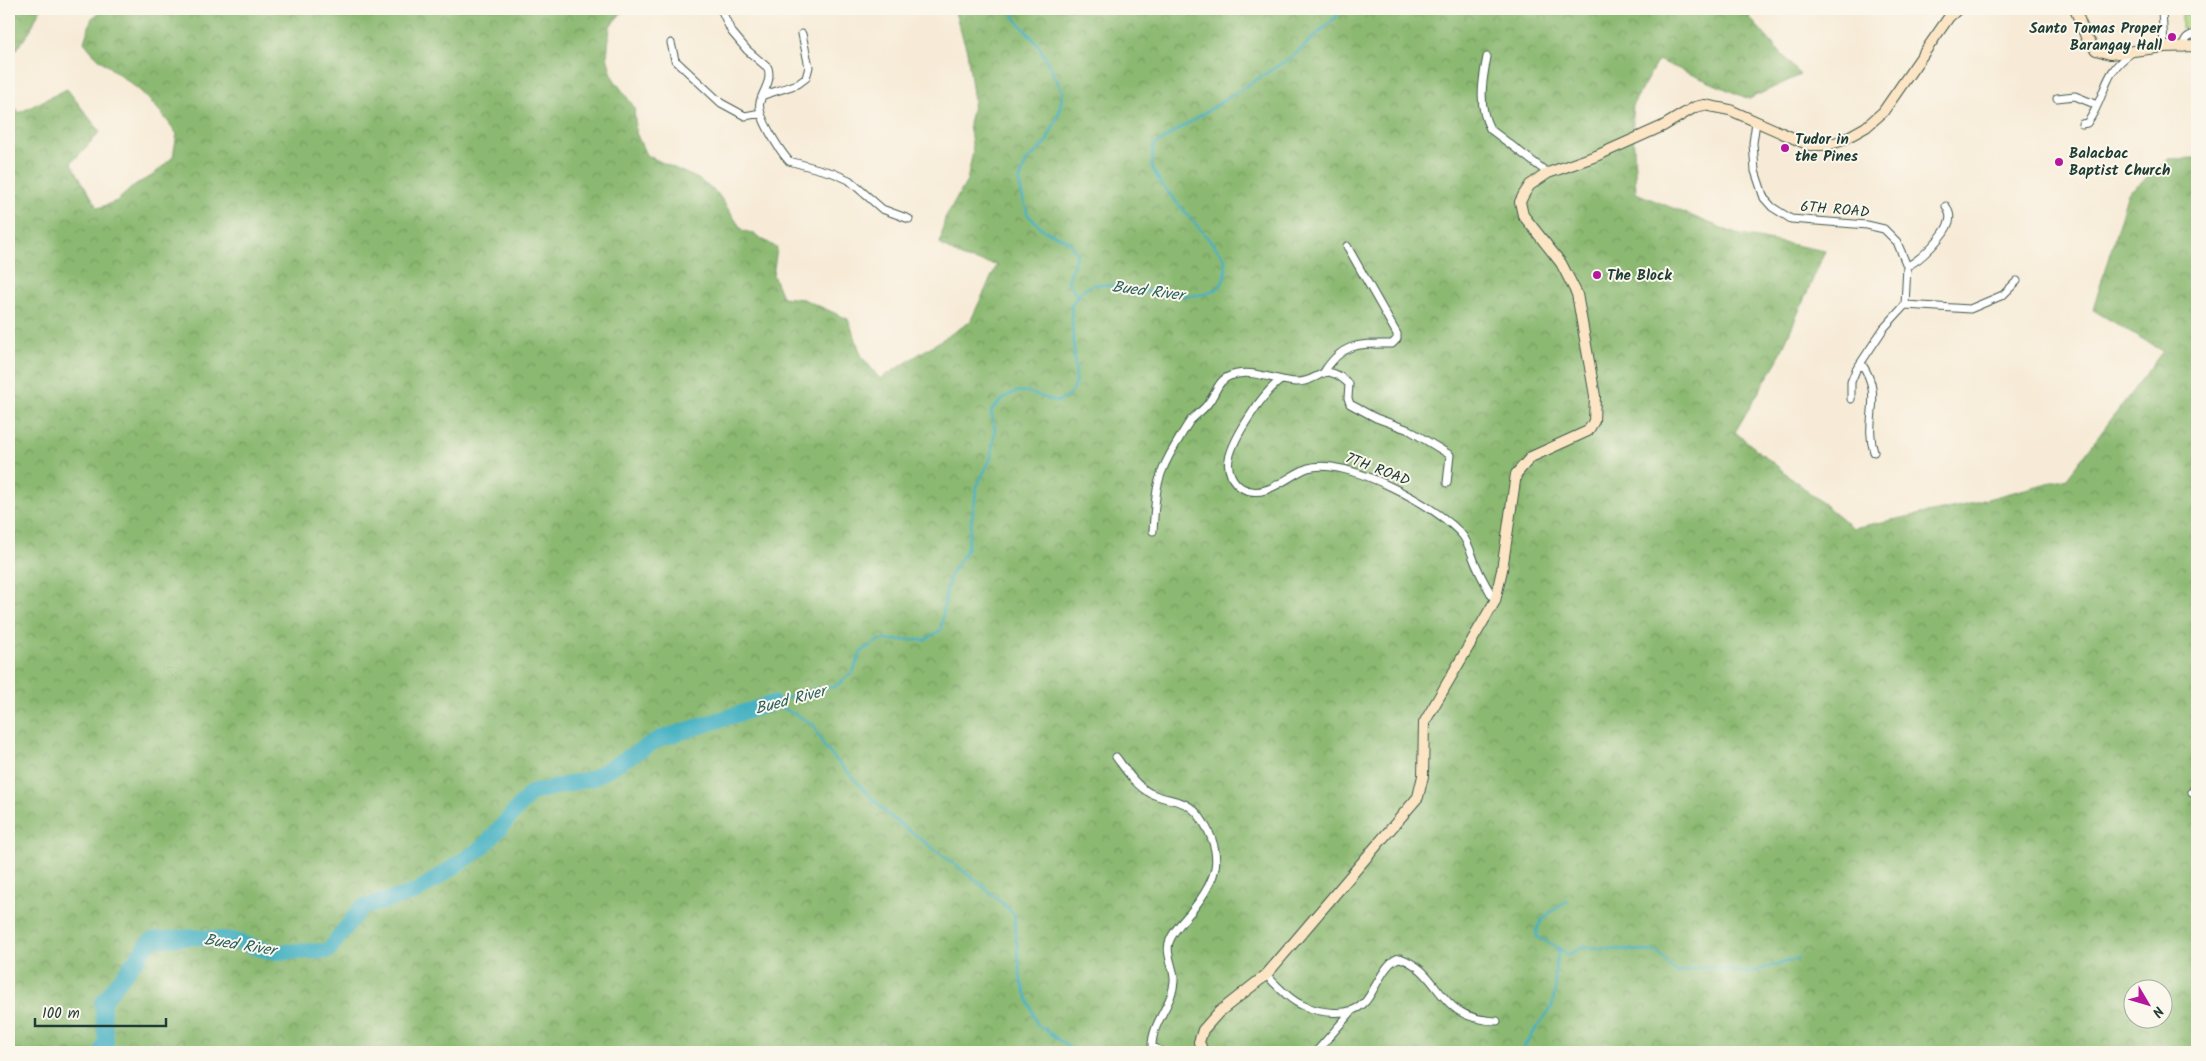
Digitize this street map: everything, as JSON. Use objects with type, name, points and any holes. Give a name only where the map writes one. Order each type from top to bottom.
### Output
[{"type":"main road","points":[[1202,1051],[1199,1042],[1203,1030],[1219,1012],[1266,975],[1418,797],[1423,776],[1424,723],[1495,601],[1502,570],[1516,474],[1531,457],[1588,431],[1594,421],[1595,396],[1577,294],[1561,263],[1523,214],[1520,202],[1530,185],[1548,173],[1596,156],[1663,126],[1694,107],[1704,105],[1730,110],[1809,145],[1827,145],[1841,141],[1866,127],[1882,112],[1949,17],[1958,9]]},
{"type":"main road","points":[[2075,9],[2086,37],[2096,50],[2110,54],[2164,47],[2184,48],[2197,46]]},
{"type":"street","points":[[721,9],[731,31],[747,50],[768,68],[770,74],[760,102],[761,113],[789,162],[819,168],[849,180],[882,209],[909,220]]},
{"type":"street","points":[[2162,9],[2164,47]]},
{"type":"street","points":[[764,95],[798,84],[806,78],[809,67],[802,34]]},
{"type":"street","points":[[2184,48],[2184,40],[2189,35],[2197,34]]},
{"type":"street","points":[[671,43],[675,60],[721,103],[745,116],[761,113]]},
{"type":"street","points":[[2082,124],[2090,120],[2111,72],[2123,58],[2135,50]]},
{"type":"street","points":[[1487,57],[1482,85],[1485,118],[1497,136],[1524,153],[1548,173]]},
{"type":"street","points":[[2057,98],[2075,96],[2097,105]]},
{"type":"street","name":"6TH ROAD","points":[[1756,122],[1753,143],[1755,171],[1764,198],[1772,208],[1791,219],[1867,225],[1884,230],[1897,242],[1907,266],[1905,305]]},
{"type":"street","points":[[1907,266],[1923,256],[1945,230],[1950,218],[1946,206]]},
{"type":"street","points":[[1153,530],[1158,479],[1165,462],[1184,430],[1209,403],[1223,380],[1229,376],[1243,374],[1281,380],[1305,381],[1324,372],[1338,354],[1354,344],[1392,344],[1397,339],[1397,334],[1347,246]]},
{"type":"street","points":[[1851,400],[1851,382],[1861,364],[1884,328],[1905,305],[1970,309],[2003,295],[2017,281]]},
{"type":"street","points":[[1861,364],[1874,391],[1870,442],[1874,452]]},
{"type":"street","points":[[1324,372],[1339,376],[1349,384],[1348,398],[1350,404],[1376,418],[1409,430],[1450,455],[1447,483]]},
{"type":"street","name":"7TH ROAD","points":[[1281,380],[1269,390],[1233,448],[1229,459],[1229,470],[1233,480],[1242,488],[1264,490],[1308,468],[1322,466],[1337,468],[1398,490],[1431,508],[1462,535],[1495,601]]},
{"type":"street","points":[[1116,757],[1141,787],[1151,793],[1187,804],[1194,809],[1208,830],[1216,856],[1214,878],[1209,888],[1177,928],[1168,944],[1174,981],[1152,1035],[1152,1046],[1162,1052]]},
{"type":"street","points":[[2192,792],[2197,784]]},
{"type":"street","points":[[1316,1052],[1352,1011],[1364,1003],[1391,961],[1400,958],[1422,972],[1445,1000],[1460,1013],[1480,1020],[1497,1021]]},
{"type":"street","points":[[1266,975],[1301,1005],[1320,1011],[1352,1011]]},
{"type":"street","points":[[1186,1052],[1202,1051]]},
{"type":"green space","points":[[9,9],[40,9],[30,31],[9,60]]},
{"type":"green space","points":[[105,9],[625,9],[610,26],[607,57],[613,78],[634,107],[636,133],[646,155],[698,179],[718,194],[742,230],[754,234],[777,248],[773,275],[782,297],[803,299],[848,319],[862,357],[880,379],[970,322],[997,265],[963,258],[940,244],[945,218],[967,181],[973,151],[969,124],[974,101],[967,51],[954,9],[1753,9],[1749,17],[1800,75],[1749,99],[1658,60],[1632,106],[1636,193],[1736,234],[1825,251],[1778,359],[1735,432],[1853,528],[1961,506],[2067,478],[2163,351],[2093,310],[2128,193],[2169,159],[2197,158],[2197,1052],[9,1052],[9,99],[19,113],[67,89],[100,132],[71,163],[98,208],[117,201],[136,184],[152,176],[173,157],[177,134],[150,100],[103,62],[84,42],[92,18]]},
{"type":"green space","points":[[2182,14],[2197,14],[2197,28],[2182,28]]},
{"type":"waterway","points":[[1011,9],[1014,17],[1039,46],[1063,92],[1059,113],[1046,143],[1026,162],[1019,182],[1028,215],[1045,231],[1067,240],[1077,253],[1068,282],[1077,296]]},
{"type":"waterway","name":"Bued River","points":[[773,703],[813,689],[834,687],[853,672],[861,652],[879,640],[925,640],[941,630],[946,590],[951,574],[967,549],[977,486],[991,458],[995,430],[991,411],[1000,402],[1015,393],[1028,392],[1057,402],[1070,395],[1076,381],[1071,306],[1078,296],[1086,288],[1093,285],[1107,285],[1175,295],[1197,295],[1214,290],[1224,278],[1224,257],[1161,184],[1152,167],[1153,146],[1293,56],[1337,16],[1340,9]]},
{"type":"waterway","name":"Bued River","points":[[102,1052],[106,1041],[102,1003],[151,940],[193,937],[232,940],[271,952],[328,951],[361,908],[416,892],[483,847],[531,793],[593,778],[659,739],[773,703]]},
{"type":"waterway","points":[[775,704],[813,724],[825,748],[888,815],[977,881],[1014,914],[1021,981],[1037,1024],[1075,1052]]},
{"type":"waterway","points":[[1523,1052],[1525,1045],[1552,1006],[1556,988],[1554,978],[1559,948],[1537,937],[1537,930],[1547,915],[1568,901]]},
{"type":"waterway","points":[[1559,948],[1567,955],[1583,947],[1657,952],[1677,973],[1706,966],[1747,973],[1799,958]]},
{"type":"place","name":"Santo Tomas Proper Barangay Hall","points":[[2172,37]]},
{"type":"place","name":"Tudor in the Pines","points":[[1785,148]]},
{"type":"place","name":"Balacbac Baptist Church","points":[[2059,162]]},
{"type":"place","name":"The Block","points":[[1597,275]]}]
